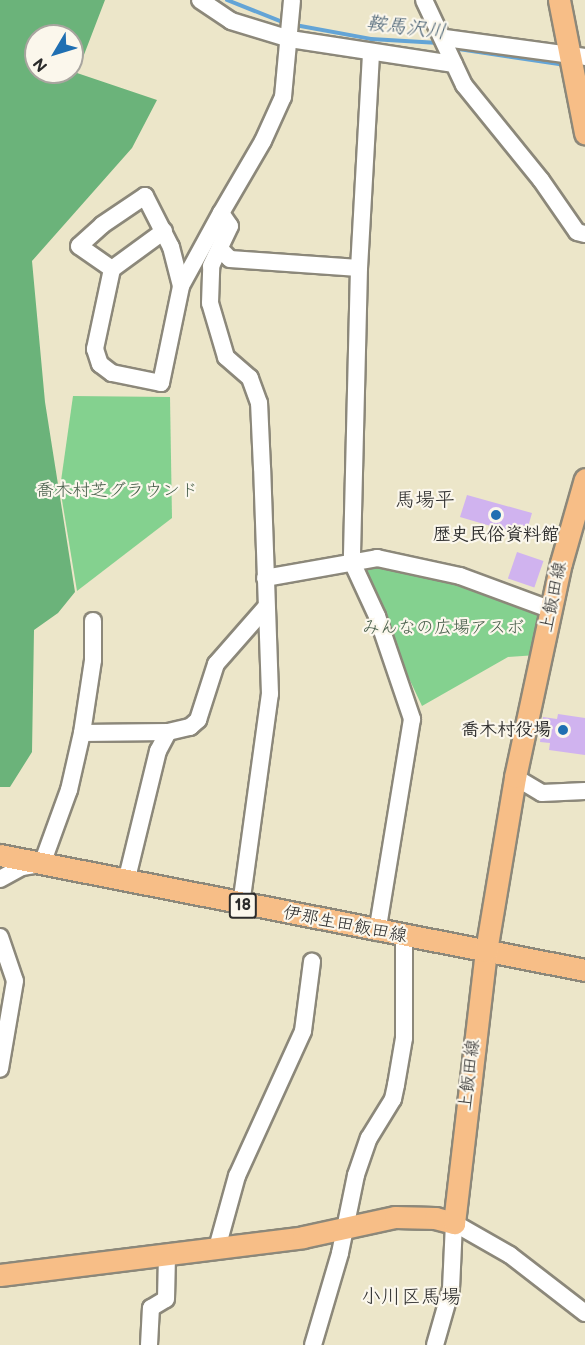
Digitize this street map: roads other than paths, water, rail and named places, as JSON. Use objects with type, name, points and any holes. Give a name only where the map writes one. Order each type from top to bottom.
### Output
[{"type":"main road","points":[[559,0],[575,57],[585,133]]},
{"type":"main road","name":"上飯田線","points":[[454,1223],[486,951],[515,777],[552,610],[585,479]]},
{"type":"main road","name":"伊那生田飯田線","points":[[0,855],[377,932],[585,970]]},
{"type":"main road","points":[[0,1275],[217,1248],[411,1216],[454,1223]]},
{"type":"street","points":[[200,0],[231,21],[290,30],[371,54],[454,64]]},
{"type":"street","points":[[164,231],[112,269],[95,349],[100,364],[112,373],[161,383],[181,286],[263,141],[283,97],[292,0]]},
{"type":"street","points":[[424,0],[445,38],[464,85],[541,180],[576,232],[585,234]]},
{"type":"street","points":[[445,38],[575,57]]},
{"type":"street","points":[[371,54],[359,268],[352,562],[377,616],[412,718],[377,932]]},
{"type":"street","points":[[112,269],[80,246],[102,225],[145,196],[164,231],[181,286]]},
{"type":"street","points":[[221,213],[230,226],[211,266],[210,303],[225,357],[250,378],[259,403],[270,694],[267,732],[241,905]]},
{"type":"street","points":[[220,249],[230,259],[359,268]]},
{"type":"street","points":[[265,578],[377,558],[460,576],[552,610]]},
{"type":"street","points":[[82,733],[168,732],[190,727],[198,720],[216,664],[266,607]]},
{"type":"street","points":[[0,879],[22,867],[42,864],[69,790],[82,733],[93,660],[93,621]]},
{"type":"street","points":[[126,882],[158,751],[168,732]]},
{"type":"street","points":[[515,777],[542,793],[585,791]]},
{"type":"street","points":[[0,937],[14,972],[6,1008],[0,1069]]},
{"type":"street","points":[[313,1345],[346,1228],[356,1175],[369,1138],[393,1099],[396,1086],[404,1038],[404,937]]},
{"type":"street","points":[[217,1248],[241,1166],[303,1031],[312,962]]},
{"type":"street","points":[[435,1345],[450,1289],[454,1223],[510,1255],[585,1313]]},
{"type":"street","points":[[149,1345],[151,1308],[166,1299],[167,1255]]},
{"type":"waterway","name":"鞍馬沢川","points":[[227,0],[285,23]]},
{"type":"waterway","name":"鞍馬沢川","points":[[295,25],[371,39],[439,43]]},
{"type":"waterway","name":"鞍馬沢川","points":[[452,48],[566,65]]},
{"type":"place","name":"歴史民俗資料館","points":[[496,515]]},
{"type":"place","name":"喬木村役場","points":[[563,730]]},
{"type":"district","name":"馬場平","points":[[425,500]]},
{"type":"district","name":"小川区馬場","points":[[411,1297]]},
{"type":"park label","name":"喬木村芝グラウンド","points":[[117,491]]},
{"type":"park label","name":"みんなの広場アスボ","points":[[443,628]]}]
